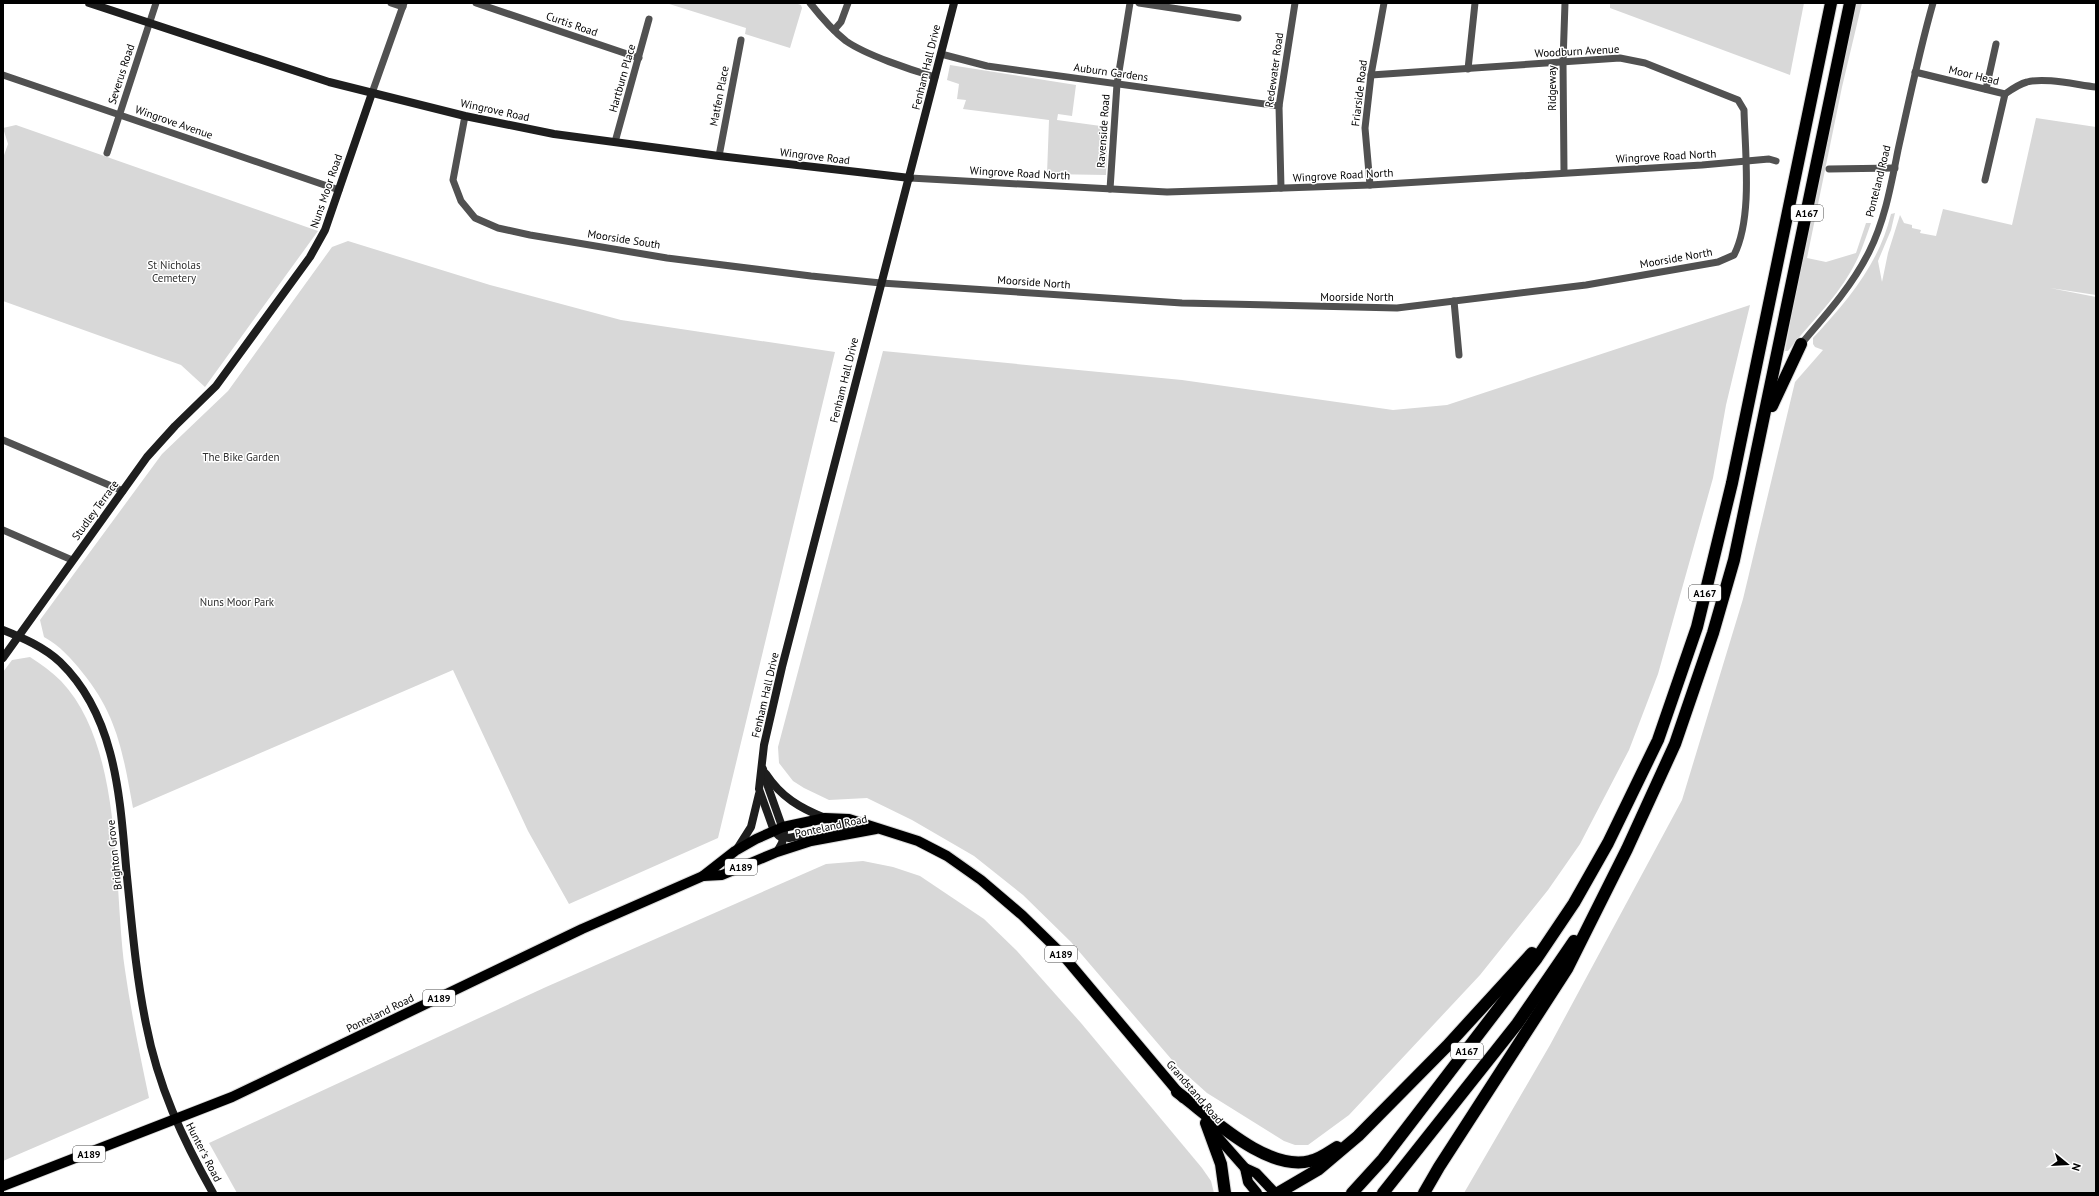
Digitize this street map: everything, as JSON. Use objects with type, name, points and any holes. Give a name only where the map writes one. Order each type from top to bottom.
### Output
[{"type":"highway","name":"A167","points":[[1352,1193],[1382,1159],[1537,958],[1574,903],[1608,843],[1658,740],[1697,627],[1732,483],[1831,3]]},
{"type":"highway","name":"A167","points":[[1383,1193],[1516,1024],[1594,912],[1627,849],[1680,729],[1713,634],[1734,560],[1764,424],[1850,3]]},
{"type":"highway","points":[[1764,424],[1801,344]]},
{"type":"highway","points":[[1276,1193],[1319,1170],[1358,1136],[1447,1046],[1495,994],[1574,903]]},
{"type":"highway","points":[[1424,1193],[1438,1167],[1568,968],[1594,912]]},
{"type":"highway","points":[[1177,1092],[1240,1139],[1271,1158],[1286,1162],[1302,1162],[1318,1158],[1358,1136]]},
{"type":"highway","points":[[1206,1123],[1220,1164],[1225,1193]]},
{"type":"highway","points":[[1428,1193],[1438,1167]]},
{"type":"main road","name":"Ponteland Road","points":[[175,1120],[232,1097],[582,929],[703,876],[748,843],[779,829],[825,818],[849,819],[872,830]]},
{"type":"main road","name":"Ponteland Road","points":[[703,876],[722,875],[777,852],[811,841],[872,830]]},
{"type":"main road","name":"Grandstand Road","points":[[872,830],[903,836],[935,849],[981,880],[1022,915],[1061,953],[1177,1092],[1245,1168],[1256,1173],[1276,1193]]},
{"type":"main road","name":"A189","points":[[3,1186],[175,1120]]},
{"type":"main road","name":"Grandstand Road","points":[[1245,1168],[1248,1182],[1257,1193]]},
{"type":"street","name":"Wingrove Road","points":[[89,3],[328,82],[465,116],[554,134],[719,156],[910,178]]},
{"type":"street","name":"Severus Road","points":[[107,153],[156,3]]},
{"type":"street","points":[[391,3],[404,5]]},
{"type":"street","name":"Curtis Road","points":[[476,3],[639,58]]},
{"type":"street","points":[[810,3],[847,42],[902,66],[935,77]]},
{"type":"street","points":[[834,30],[845,16],[848,3]]},
{"type":"street","name":"Fenham Hall Drive","points":[[779,829],[759,789],[768,724],[954,3]]},
{"type":"street","name":"Ravenside Road","points":[[1110,189],[1117,84],[1130,3]]},
{"type":"street","points":[[1139,3],[1238,18]]},
{"type":"street","name":"Redewater Road","points":[[1281,188],[1278,106],[1296,3]]},
{"type":"street","name":"Friarside Road","points":[[1370,185],[1365,128],[1371,75],[1384,3]]},
{"type":"street","points":[[1468,69],[1475,3]]},
{"type":"street","name":"Ridgeway","points":[[1564,172],[1563,62],[1565,3]]},
{"type":"street","name":"Ponteland Road","points":[[1801,344],[1839,300],[1869,252],[1886,205],[1915,72],[1933,3]]},
{"type":"street","name":"Nuns Moor Road","points":[[216,386],[310,257],[326,230],[338,190],[404,5]]},
{"type":"street","name":"Hartburn Place","points":[[616,142],[649,19]]},
{"type":"street","name":"Matfen Place","points":[[719,156],[741,40]]},
{"type":"street","points":[[1986,90],[1996,44]]},
{"type":"street","name":"Auburn Gardens","points":[[941,54],[987,66],[1278,106]]},
{"type":"street","name":"Woodburn Avenue","points":[[1371,75],[1620,58],[1645,63],[1738,100],[1744,110],[1745,162]]},
{"type":"street","name":"Moor Head","points":[[1915,72],[2005,94],[2016,86],[2028,81],[2096,87]]},
{"type":"street","name":"Wingrove Avenue","points":[[3,76],[338,190]]},
{"type":"street","points":[[1985,180],[2005,94]]},
{"type":"street","name":"Moorside South","points":[[465,116],[453,180],[461,201],[475,218],[498,228],[530,235],[668,258],[881,283]]},
{"type":"street","name":"Wingrove Road North","points":[[910,178],[1167,192],[1370,185],[1745,162],[1769,159],[1776,161]]},
{"type":"street","name":"Moorside North","points":[[881,283],[1182,304],[1397,308],[1586,285],[1718,262],[1734,256],[1741,242],[1747,184],[1745,162]]},
{"type":"street","points":[[1829,169],[1895,168]]},
{"type":"street","points":[[1454,301],[1459,355]]},
{"type":"street","name":"Studley Terrace","points":[[3,658],[72,560],[161,442],[216,386]]},
{"type":"street","points":[[3,440],[123,491]]},
{"type":"street","points":[[3,530],[72,560]]},
{"type":"street","name":"Brighton Grove","points":[[3,630],[19,636],[50,654],[69,672],[95,711],[108,745],[118,788],[134,944],[143,1007],[154,1060],[163,1091],[175,1120]]},
{"type":"street","points":[[763,768],[785,798],[807,811],[825,818]]},
{"type":"street","name":"Fenham Hall Drive","points":[[763,768],[779,829]]},
{"type":"street","points":[[735,852],[746,837],[753,822],[759,789]]},
{"type":"street","points":[[784,838],[839,827],[872,830]]},
{"type":"street","points":[[779,829],[784,838]]},
{"type":"street","points":[[777,852],[784,838]]},
{"type":"street","name":"Hunter's Road","points":[[175,1120],[213,1193]]},
{"type":"green space","points":[[666,3],[795,3],[801,5],[802,8],[790,48],[745,34],[746,28]]},
{"type":"green space","points":[[1610,3],[1804,3],[1790,75],[1610,8]]},
{"type":"green space","points":[[1856,3],[1862,3],[1842,87],[1807,258],[1826,262],[1856,253],[1866,223],[1871,223],[1857,260],[1844,282],[1829,303],[1788,351],[1785,351],[1803,252]]},
{"type":"green space","points":[[950,65],[1076,85],[1072,116],[1058,114],[1057,120],[1108,127],[1106,175],[1047,174],[1049,120],[963,109],[966,100],[957,99],[959,84],[947,80]]},
{"type":"green space","points":[[2036,118],[2096,127],[2096,295],[2050,288],[2096,297],[2096,1193],[1464,1193],[1550,1045],[1682,800],[1743,599],[1795,382],[1823,350],[1815,347],[1813,344],[1813,338],[1838,310],[1861,280],[1879,249],[1891,214],[1895,213],[1891,230],[1878,261],[1882,282],[1888,253],[1900,215],[1904,223],[1912,225],[1912,228],[1921,230],[1920,233],[1936,236],[1943,209],[2012,225]]},
{"type":"green space","name":"St Nicholas Cemetery","points":[[16,125],[318,231],[205,387],[181,365],[3,301],[3,158],[8,144],[3,128]]},
{"type":"green space","points":[[348,241],[490,285],[621,320],[835,352],[718,838],[569,904],[528,831],[453,670],[133,808],[122,753],[104,704],[74,662],[60,648],[44,637],[40,620],[162,454],[228,391],[332,247]]},
{"type":"green space","points":[[1750,305],[1726,405],[1713,478],[1658,674],[1629,750],[1580,844],[1548,890],[1480,975],[1349,1115],[1308,1145],[1295,1145],[1284,1141],[1207,1093],[1178,1067],[1071,942],[1023,895],[974,856],[912,820],[867,798],[829,800],[793,781],[779,763],[778,747],[883,351],[1182,380],[1393,410],[1447,405]]},
{"type":"green space","points":[[30,657],[54,674],[61,681],[81,709],[96,742],[106,779],[116,858],[121,936],[125,970],[149,1098],[3,1161],[3,672],[12,660]]},
{"type":"green space","points":[[863,861],[893,867],[920,876],[984,919],[1017,951],[1081,1023],[1202,1168],[1211,1181],[1214,1193],[237,1193],[209,1143],[546,987],[826,864]]},
{"type":"park label","name":"The Bike Garden","points":[[241,457]]},
{"type":"park label","name":"Nuns Moor Park","points":[[237,602]]}]
